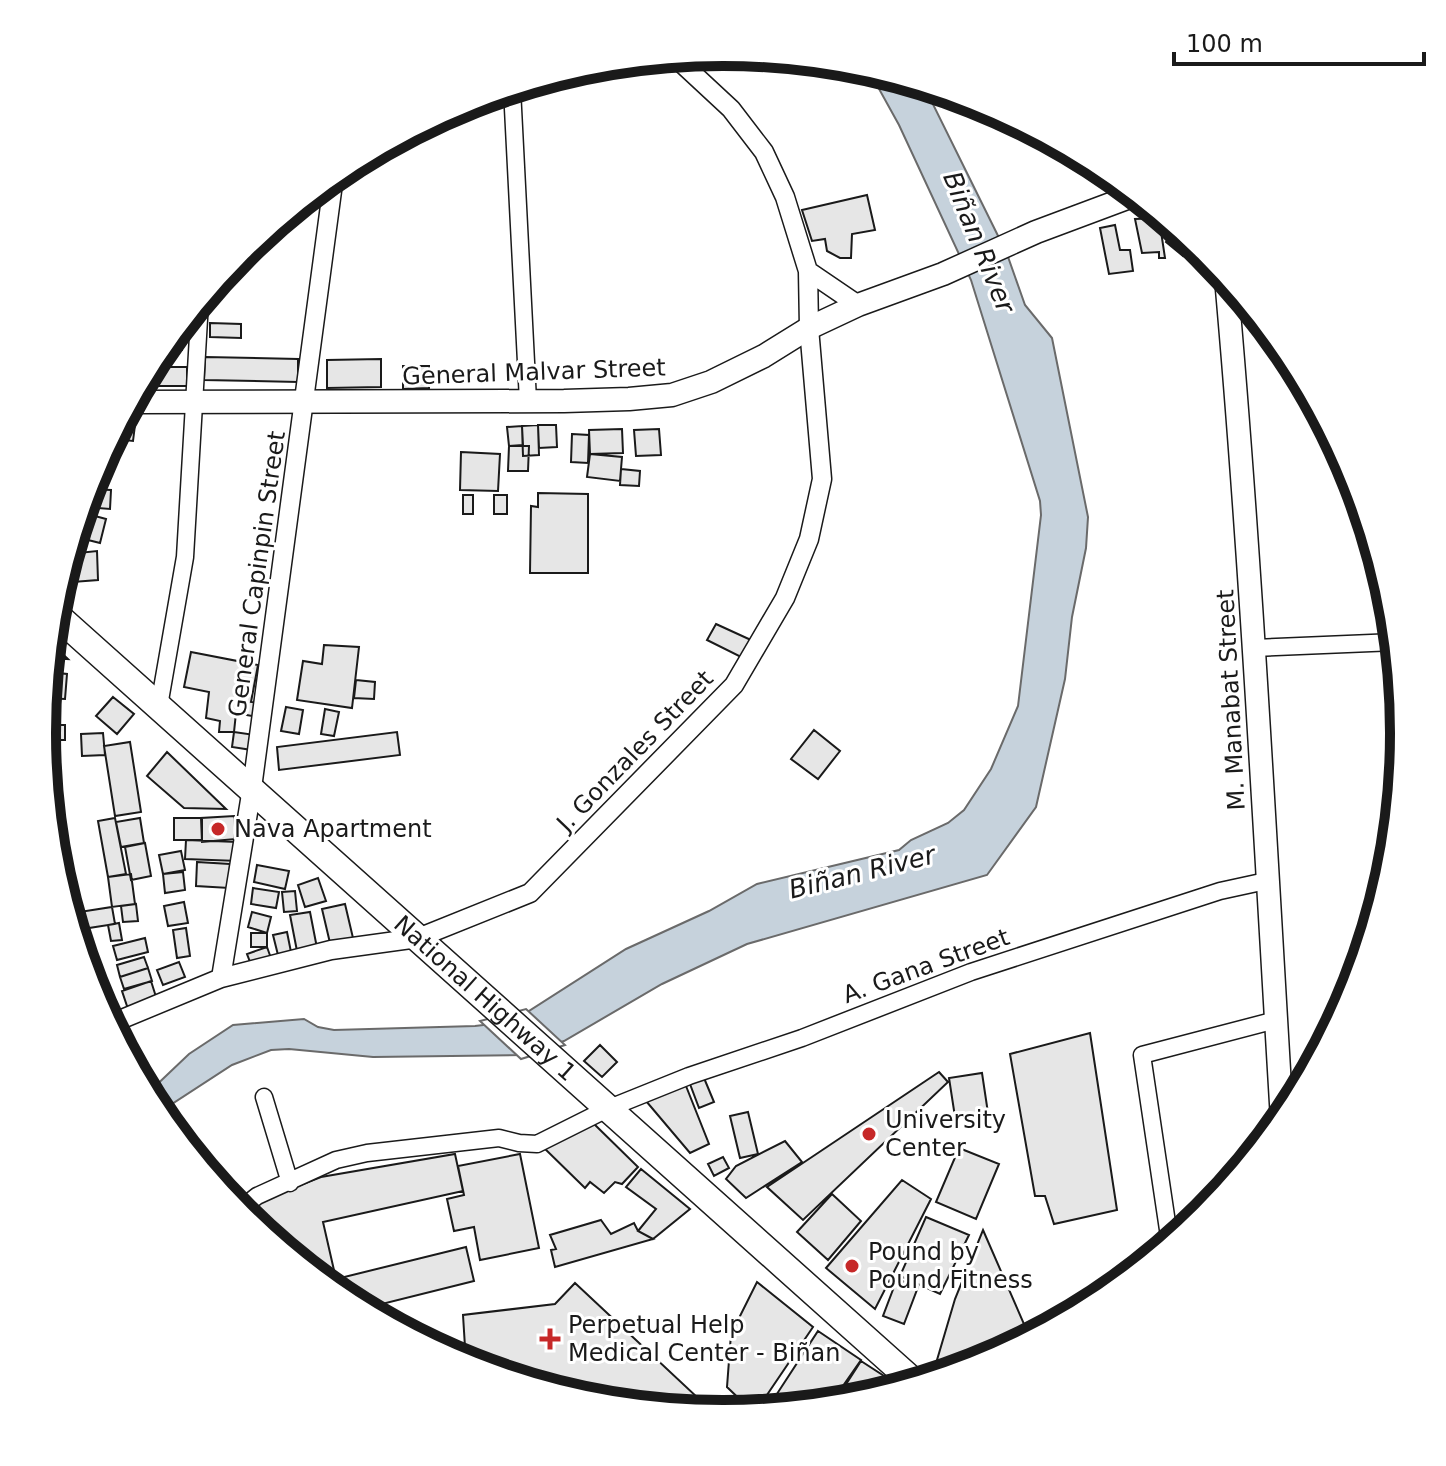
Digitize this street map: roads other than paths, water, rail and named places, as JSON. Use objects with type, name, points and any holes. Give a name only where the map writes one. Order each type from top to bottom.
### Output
[{"type":"highway","name":"National Highway 1","points":[[66,623],[905,1374]]},
{"type":"main road","name":"General Malvar Street","points":[[143,402],[528,401],[672,395],[711,382],[858,305],[943,274],[1036,232],[1123,200]]},
{"type":"main road","name":"M. Manabat Street","points":[[1231,302],[1281,1100]]},
{"type":"street","name":"J. Gonzales Street","points":[[121,1019],[221,978],[331,950],[418,938],[530,893],[734,685],[785,598],[809,539],[822,479],[809,328],[808,271],[785,197],[764,152],[731,109],[686,67]]},
{"type":"street","points":[[513,100],[528,401]]},
{"type":"street","name":"General Capinpin Street","points":[[221,978],[252,788],[332,193]]},
{"type":"street","points":[[808,271],[858,305]]},
{"type":"street","points":[[159,706],[185,557],[199,321]]},
{"type":"street","points":[[1255,648],[1383,642]]},
{"type":"street","name":"A. Gana Street","points":[[249,1203],[336,1160],[367,1153],[499,1138],[537,1144],[607,1109],[689,1076],[802,1038],[971,972],[1220,891],[1266,881]]},
{"type":"street","points":[[1168,1229],[1142,1055],[1276,1020]]},
{"type":"street","points":[[264,1097],[290,1183]]},
{"type":"water","name":"Biñan River","points":[[877,84],[930,99],[1007,254],[1025,305],[1052,338],[1088,517],[1065,679],[1036,807],[987,875],[747,944],[662,984],[564,1041],[523,1055],[373,1057],[271,1050],[232,1065],[169,1106],[156,1085],[189,1054],[233,1025],[304,1019],[318,1027],[334,1030],[475,1026],[521,1016],[626,949],[709,911],[757,884],[899,850],[911,840],[948,823],[964,810],[991,769],[1018,706],[1041,515],[1040,501],[971,280],[899,125]]},
{"type":"place","name":"Nava Apartment","points":[[218,829]]},
{"type":"place","name":"University Center","points":[[869,1134]]},
{"type":"place","name":"Pound by Pound Fitness","points":[[852,1266]]},
{"type":"place","name":"Perpetual Help Medical Center - Biñan","points":[[550,1339]]}]
